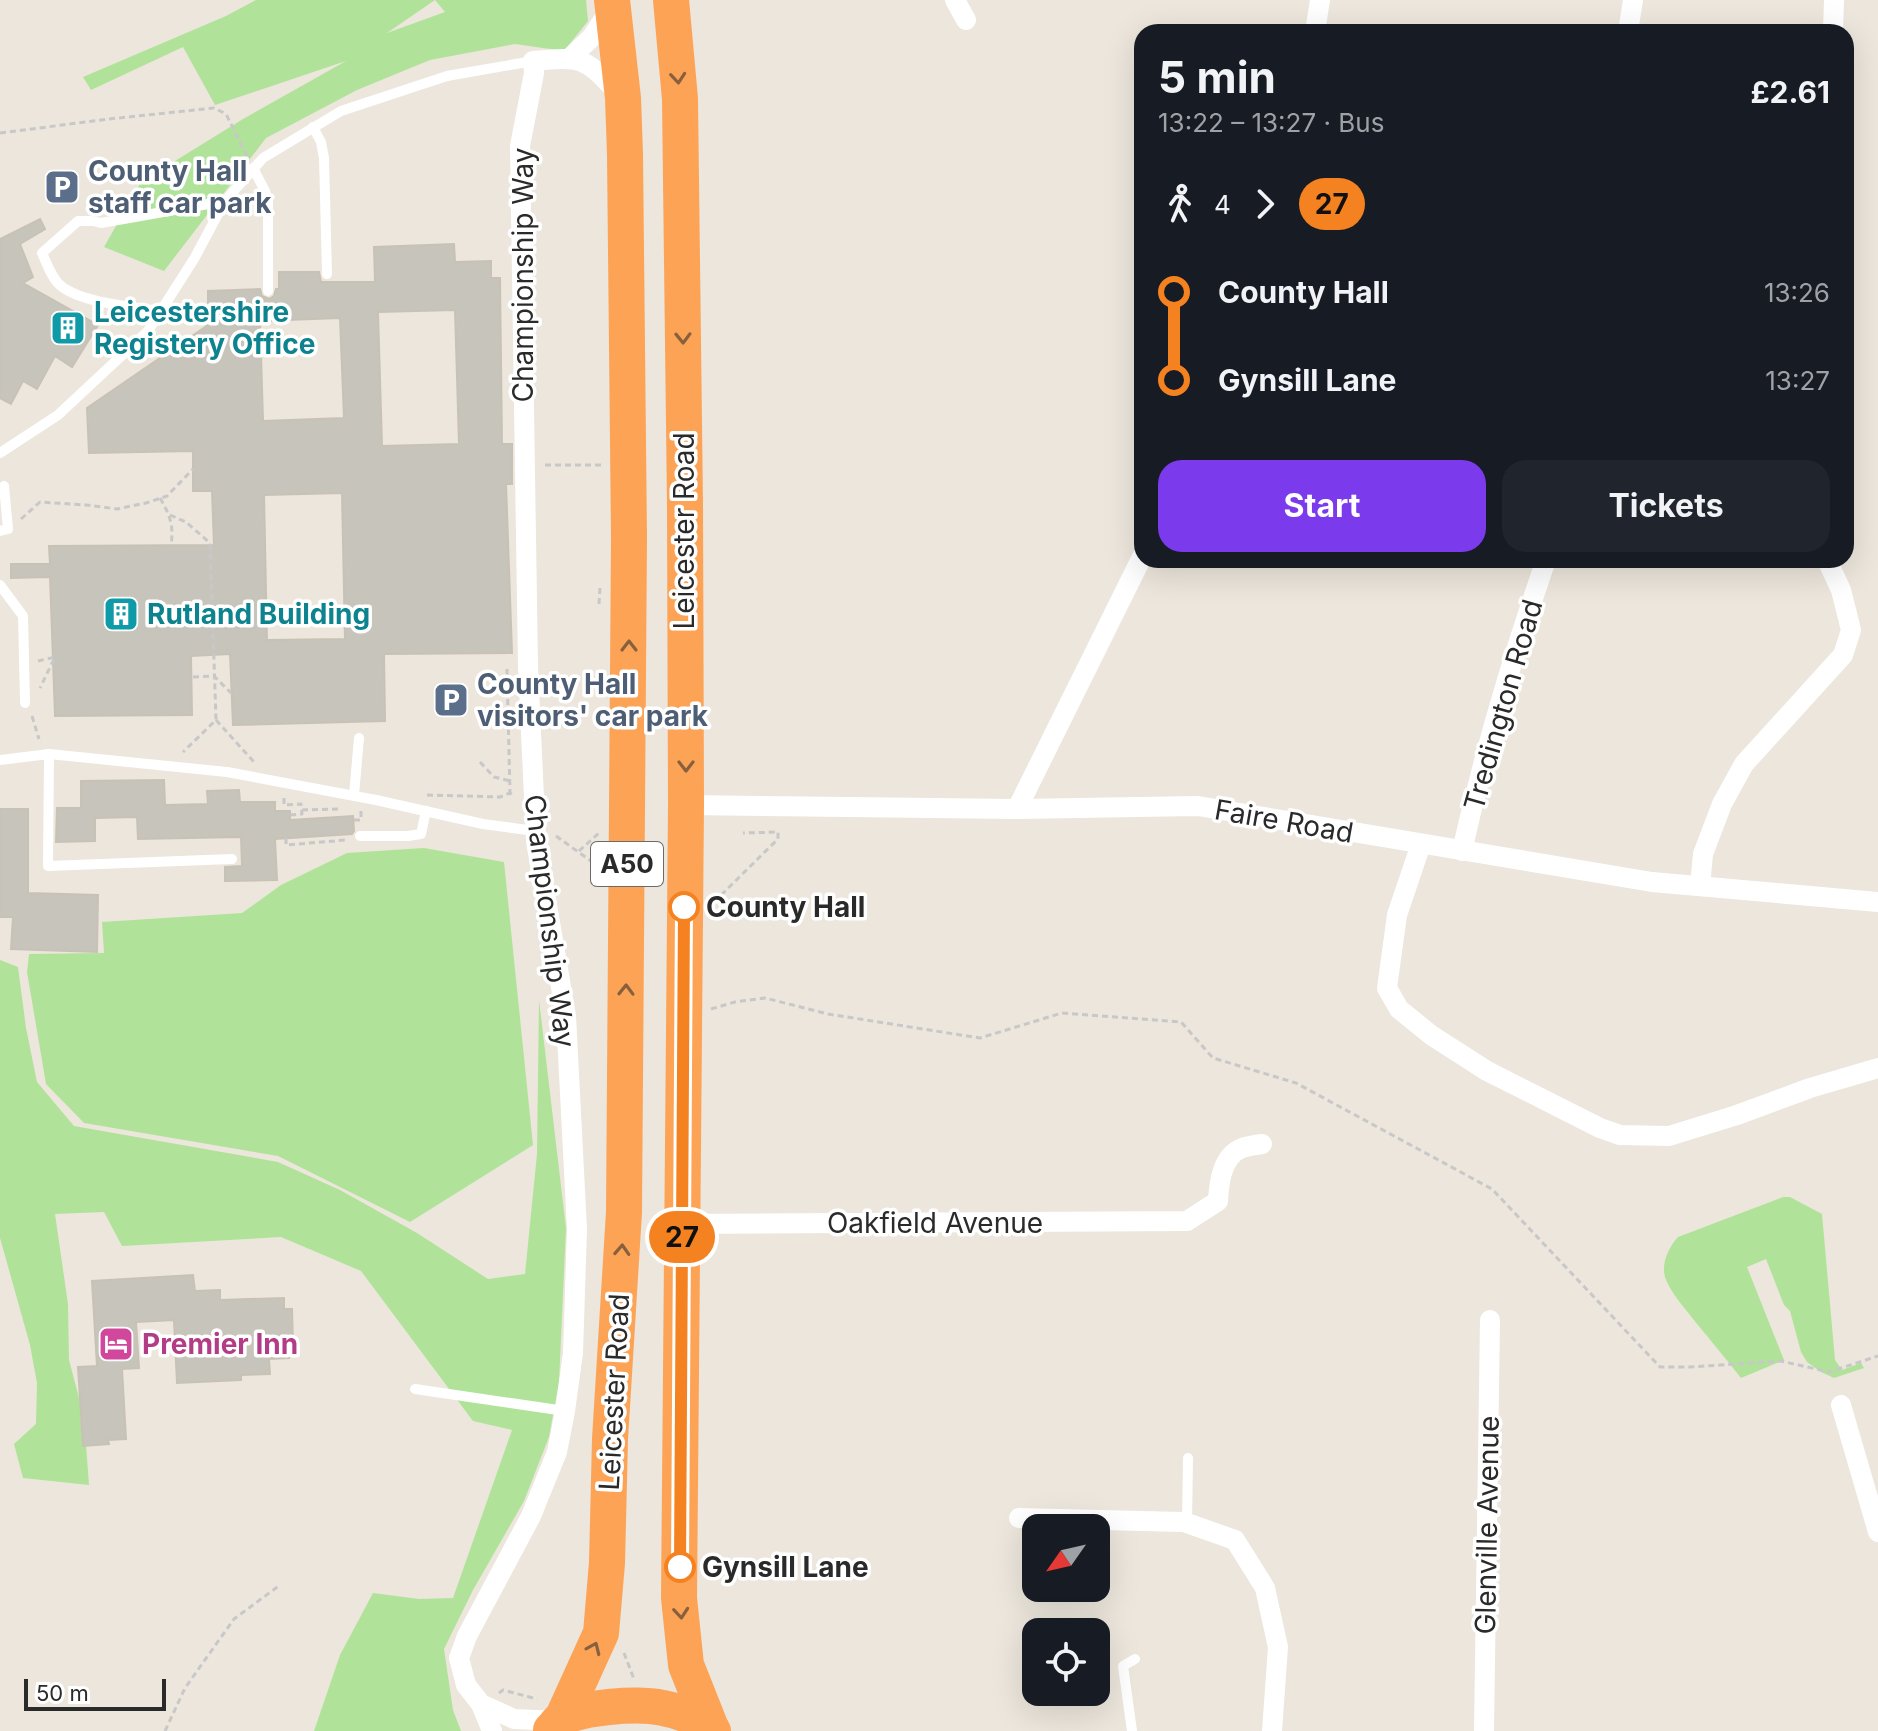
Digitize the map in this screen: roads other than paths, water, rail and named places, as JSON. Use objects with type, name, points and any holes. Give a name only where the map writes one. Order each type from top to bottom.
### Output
[{"type":"highway","name":"Leicester Road","points":[[671,0],[680,99],[685,504],[686,805],[679,1598],[686,1665],[712,1730]]},
{"type":"highway","name":"Leicester Road","points":[[557,1724],[601,1633],[624,1212],[629,538],[623,98],[612,3]]},
{"type":"highway","name":"A50","points":[[557,1724],[577,1713],[609,1707],[662,1708],[694,1718],[712,1730]]},
{"type":"street","points":[[955,0],[966,20]]},
{"type":"street","points":[[1316,24],[1320,0]]},
{"type":"street","points":[[1629,24],[1633,0]]},
{"type":"street","points":[[1833,24],[1834,0]]},
{"type":"street","points":[[570,58],[592,37],[612,3]]},
{"type":"street","points":[[533,61],[570,58],[594,67],[623,98]]},
{"type":"street","name":"Championship Way","points":[[492,1731],[481,1704],[466,1685],[459,1658],[467,1636],[531,1516],[557,1452],[573,1353],[577,1229],[566,1016],[535,822],[529,704],[520,146],[534,73],[533,61]]},
{"type":"street","points":[[1017,809],[1137,568]]},
{"type":"street","name":"Tredington Road","points":[[1462,851],[1475,790],[1516,646],[1543,568]]},
{"type":"street","points":[[1700,886],[1703,854],[1722,804],[1744,764],[1843,655],[1851,630],[1841,590],[1831,568]]},
{"type":"street","name":"Faire Road","points":[[686,805],[1017,809],[1198,806],[1652,882],[1878,902]]},
{"type":"street","points":[[1421,844],[1397,915],[1387,988],[1399,1009],[1431,1035],[1487,1071],[1600,1128],[1620,1135],[1669,1136],[1878,1068]]},
{"type":"street","name":"Oakfield Avenue","points":[[682,1224],[1187,1221],[1218,1201],[1223,1167],[1233,1153],[1240,1148],[1262,1144]]},
{"type":"street","name":"Glenville Avenue","points":[[1484,1731],[1490,1320]]},
{"type":"street","points":[[1841,1405],[1878,1532]]},
{"type":"street","points":[[1019,1518],[1187,1523],[1235,1540],[1265,1588],[1278,1647],[1272,1731]]},
{"type":"street","points":[[481,1704],[514,1719],[557,1724]]},
{"type":"lane","points":[[0,453],[58,415],[148,331],[194,259],[225,201],[263,158],[341,111],[447,76],[533,61]]},
{"type":"lane","points":[[313,127],[321,142],[324,158],[327,274]]},
{"type":"lane","points":[[253,168],[268,201],[268,291]]},
{"type":"lane","points":[[160,311],[77,296],[54,279],[42,253],[78,221],[101,223],[225,201]]},
{"type":"lane","points":[[4,486],[4,530]]},
{"type":"lane","points":[[0,585],[23,616],[28,706]]},
{"type":"lane","points":[[354,795],[359,738]]},
{"type":"lane","points":[[0,760],[49,754],[227,772],[354,795],[483,824],[535,822]]},
{"type":"lane","points":[[49,754],[48,866],[232,859]]},
{"type":"lane","points":[[360,836],[421,834],[426,811]]},
{"type":"lane","points":[[415,1389],[565,1411]]},
{"type":"lane","points":[[1187,1523],[1188,1458]]},
{"type":"lane","points":[[1132,1731],[1123,1666],[1135,1659]]},
{"type":"lane","points":[[1128,1702],[1137,1694]]},
{"type":"place","name":"County Hall staff car park","points":[[62,187]]},
{"type":"place","name":"Leicestershire Registery Office","points":[[68,328]]},
{"type":"place","name":"Rutland Building","points":[[121,614]]},
{"type":"place","name":"County Hall visitors' car park","points":[[451,700]]},
{"type":"place","name":"County Hall","points":[[684,907]]},
{"type":"place","name":"Premier Inn","points":[[116,1344]]},
{"type":"place","name":"Gynsill Lane","points":[[680,1567]]}]
